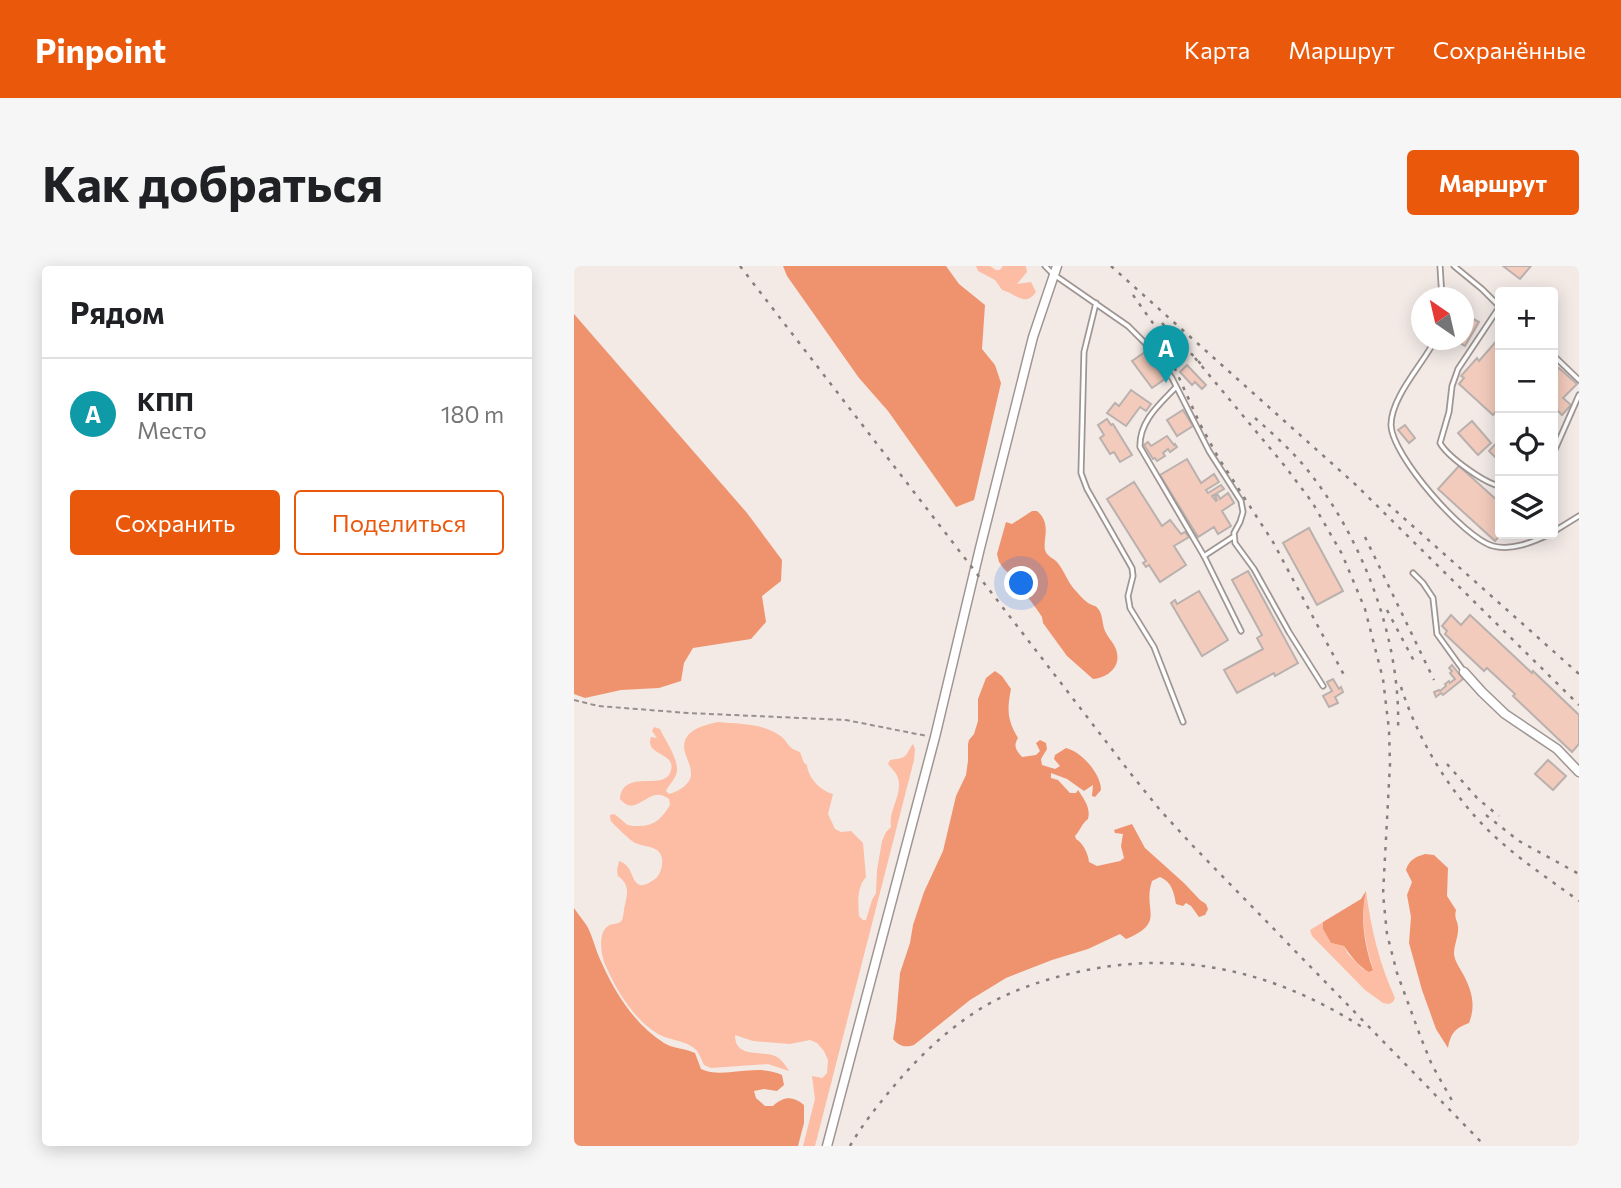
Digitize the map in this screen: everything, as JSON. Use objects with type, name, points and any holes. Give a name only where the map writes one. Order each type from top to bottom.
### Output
[{"type":"street","points":[[827,1146],[935,737],[1033,337],[1055,270]]},
{"type":"street","points":[[1464,672],[1499,708],[1557,749],[1579,772]]},
{"type":"lane","points":[[1045,266],[1055,270],[1140,337],[1172,378],[1209,451],[1241,501],[1243,512],[1235,529],[1235,543],[1254,569],[1323,686]]},
{"type":"lane","points":[[1440,266],[1441,287]]},
{"type":"lane","points":[[1454,266],[1495,302]]},
{"type":"lane","points":[[1462,272],[1465,266]]},
{"type":"lane","points":[[1096,303],[1084,352],[1081,473],[1087,489],[1130,564],[1133,572],[1129,603],[1154,647],[1183,722]]},
{"type":"lane","points":[[1495,314],[1458,369],[1440,443],[1446,452],[1482,479],[1495,485]]},
{"type":"lane","points":[[1429,350],[1403,391],[1393,413],[1392,432],[1402,454],[1438,502],[1489,545],[1512,547],[1538,539]]},
{"type":"lane","points":[[1558,360],[1579,380]]},
{"type":"lane","points":[[1176,387],[1147,421],[1140,447],[1204,556],[1241,631]]},
{"type":"lane","points":[[1558,443],[1579,395]]},
{"type":"lane","points":[[1558,529],[1579,516]]},
{"type":"lane","points":[[1204,556],[1233,537]]},
{"type":"lane","points":[[1413,573],[1433,598],[1436,629],[1445,647],[1464,672]]},
{"type":"path","points":[[574,700],[598,706],[688,713],[846,720],[935,737]]},
{"type":"shaded area","points":[[783,266],[946,266],[959,284],[985,305],[982,349],[995,365],[1001,383],[974,500],[956,507],[888,411],[859,378],[787,276]]},
{"type":"shaded area","points":[[976,266],[990,266],[1000,270],[1003,266],[1026,266],[1027,272],[1017,284],[1031,282],[1036,292],[1028,299],[1020,298],[1002,290],[995,280],[978,271]]},
{"type":"shaded area","points":[[574,314],[747,513],[782,560],[781,581],[762,596],[766,622],[751,639],[693,648],[684,663],[681,681],[659,688],[621,690],[585,698],[574,694]]},
{"type":"shaded area","points":[[1032,511],[1037,511],[1045,523],[1045,551],[1056,561],[1074,589],[1097,607],[1105,631],[1117,652],[1114,668],[1099,678],[1093,679],[1067,656],[1043,623],[1038,611],[999,562],[997,554],[1006,522],[1012,524]]},
{"type":"shaded area","points":[[995,671],[1011,689],[1009,714],[1018,738],[1016,748],[1022,757],[1036,755],[1040,751],[1036,743],[1040,740],[1046,743],[1047,749],[1041,759],[1042,765],[1055,769],[1060,766],[1054,759],[1055,755],[1066,748],[1084,759],[1098,777],[1101,790],[1095,797],[1092,796],[1093,785],[1084,791],[1067,779],[1051,773],[1051,778],[1058,780],[1070,793],[1076,793],[1078,790],[1089,811],[1088,819],[1075,836],[1085,849],[1089,862],[1097,866],[1124,858],[1121,846],[1123,834],[1115,833],[1114,830],[1132,824],[1145,848],[1206,904],[1208,909],[1205,915],[1199,917],[1186,903],[1183,906],[1176,904],[1170,885],[1160,877],[1152,881],[1150,921],[1138,933],[1126,939],[1120,934],[1088,949],[1006,978],[970,1000],[914,1045],[902,1046],[893,1039],[900,973],[924,892],[943,851],[956,796],[966,775],[968,744],[978,721],[978,699],[986,678]]},
{"type":"shaded area","points":[[718,722],[758,726],[779,735],[800,752],[816,783],[833,794],[828,814],[835,829],[841,832],[851,831],[863,843],[866,877],[858,900],[859,916],[863,920],[866,920],[876,893],[882,841],[891,827],[899,790],[898,778],[888,764],[890,760],[905,756],[913,744],[915,749],[815,1146],[803,1146],[815,1099],[812,1076],[822,1078],[827,1073],[828,1060],[817,1043],[810,1040],[790,1044],[753,1041],[735,1035],[740,1048],[777,1057],[789,1071],[768,1064],[711,1068],[704,1065],[693,1047],[658,1034],[641,1020],[619,992],[603,958],[603,933],[608,926],[622,920],[626,900],[625,883],[618,876],[619,861],[627,866],[640,885],[655,879],[662,865],[657,850],[633,842],[612,823],[610,815],[614,814],[628,825],[645,826],[658,820],[670,805],[669,799],[662,795],[655,795],[632,806],[620,799],[629,784],[661,780],[667,777],[671,770],[669,760],[652,748],[650,743],[651,737],[657,738],[652,731],[654,727],[660,729],[677,766],[675,777],[666,791],[669,794],[684,787],[691,777],[684,746],[688,735],[696,729]]},
{"type":"shaded area","points":[[1425,854],[1434,855],[1448,868],[1447,896],[1456,910],[1458,926],[1454,954],[1472,998],[1469,1023],[1454,1032],[1448,1048],[1436,1029],[1409,943],[1411,917],[1407,895],[1412,882],[1406,870],[1413,859]]},
{"type":"shaded area","points":[[1366,891],[1376,945],[1395,998],[1389,1004],[1383,1003],[1365,990],[1312,936],[1310,930],[1323,922],[1323,929],[1331,943],[1344,946],[1363,969],[1373,969],[1364,930]]},
{"type":"shaded area","points":[[1366,891],[1364,930],[1373,970],[1369,972],[1358,964],[1344,946],[1331,943],[1323,929],[1323,922],[1361,899]]},
{"type":"shaded area","points":[[574,908],[587,926],[618,994],[633,1016],[653,1035],[668,1045],[695,1053],[701,1069],[710,1072],[761,1070],[782,1075],[784,1085],[777,1091],[754,1091],[756,1098],[765,1106],[773,1106],[788,1098],[804,1105],[804,1123],[798,1146],[574,1146]]},
{"type":"building","points":[[1503,266],[1531,266],[1520,279]]},
{"type":"building","points":[[1495,343],[1493,415],[1459,384],[1464,378],[1461,376],[1477,358],[1479,361]]},
{"type":"building","points":[[1145,352],[1165,379],[1152,388],[1132,361]]},
{"type":"building","points":[[1187,365],[1206,385],[1202,389],[1195,382],[1192,385],[1180,372]]},
{"type":"building","points":[[1558,369],[1577,384],[1563,398],[1571,405],[1562,415],[1558,411]]},
{"type":"building","points":[[1131,390],[1151,404],[1146,411],[1140,407],[1126,426],[1107,413],[1115,403],[1119,406]]},
{"type":"building","points":[[1183,410],[1193,426],[1177,436],[1167,420]]},
{"type":"building","points":[[1107,419],[1132,455],[1120,462],[1114,452],[1110,454],[1100,438],[1104,435],[1098,425]]},
{"type":"building","points":[[1472,421],[1491,443],[1478,455],[1458,433]]},
{"type":"building","points":[[1405,425],[1415,438],[1409,443],[1398,430]]},
{"type":"building","points":[[1167,436],[1177,447],[1170,452],[1168,449],[1163,453],[1165,456],[1157,461],[1153,459],[1144,445],[1148,442],[1151,446]]},
{"type":"building","points":[[1495,444],[1495,457],[1489,451]]},
{"type":"building","points":[[1187,459],[1201,483],[1214,474],[1219,482],[1206,490],[1208,493],[1221,485],[1224,489],[1212,496],[1216,501],[1215,496],[1218,495],[1220,499],[1228,493],[1234,503],[1222,511],[1231,526],[1218,534],[1214,527],[1198,537],[1160,475]]},
{"type":"building","points":[[1459,466],[1495,498],[1495,541],[1438,489]]},
{"type":"building","points":[[1134,482],[1162,526],[1170,520],[1181,534],[1185,532],[1189,537],[1174,546],[1186,565],[1160,582],[1149,565],[1146,567],[1143,563],[1146,561],[1107,499]]},
{"type":"building","points":[[1309,528],[1343,591],[1317,605],[1283,543]]},
{"type":"building","points":[[1248,571],[1298,663],[1237,693],[1224,670],[1263,649],[1257,638],[1262,635],[1232,580]]},
{"type":"building","points":[[1199,591],[1228,640],[1202,656],[1171,603],[1175,600],[1177,604]]},
{"type":"building","points":[[1451,615],[1461,625],[1470,615],[1579,715],[1579,744],[1572,752],[1513,696],[1515,694],[1487,668],[1484,671],[1445,634],[1447,631],[1442,626]]},
{"type":"building","points":[[1452,665],[1463,679],[1443,695],[1441,693],[1436,697],[1434,692],[1440,691],[1445,684],[1455,679],[1450,673],[1452,671],[1449,668]]},
{"type":"building","points":[[1333,679],[1343,692],[1335,697],[1338,703],[1329,707],[1323,696],[1332,691],[1327,682]]},
{"type":"building","points":[[1548,760],[1566,776],[1553,790],[1535,774]]},
{"type":"railway","points":[[740,266],[1160,810],[1485,1146]]},
{"type":"railway","points":[[1111,266],[1356,485],[1579,705]]},
{"type":"railway","points":[[1133,295],[1157,329],[1200,424],[1273,542],[1344,675]]},
{"type":"railway","points":[[1162,323],[1201,364]]},
{"type":"railway","points":[[1195,358],[1312,502],[1342,554],[1365,609],[1383,679],[1389,730],[1390,764],[1383,894],[1387,934],[1397,973],[1421,1038],[1432,1065],[1454,1104]]},
{"type":"railway","points":[[1255,418],[1305,467],[1344,524],[1360,556],[1374,590],[1393,660],[1398,729]]},
{"type":"railway","points":[[1388,504],[1579,674]]},
{"type":"railway","points":[[1365,537],[1434,680]]},
{"type":"railway","points":[[1387,610],[1415,663]]},
{"type":"railway","points":[[1401,687],[1426,746],[1475,817],[1500,842],[1579,901]]},
{"type":"railway","points":[[1447,764],[1478,799],[1499,816]]},
{"type":"railway","points":[[1486,815],[1519,841],[1579,874]]},
{"type":"railway","points":[[850,1146],[870,1115],[894,1086],[914,1063],[948,1032],[972,1014],[1005,996],[1069,974],[1108,966],[1147,963],[1221,969],[1293,991],[1362,1027]]},
{"type":"place","name":"КПП","points":[[1166,383]]}]
